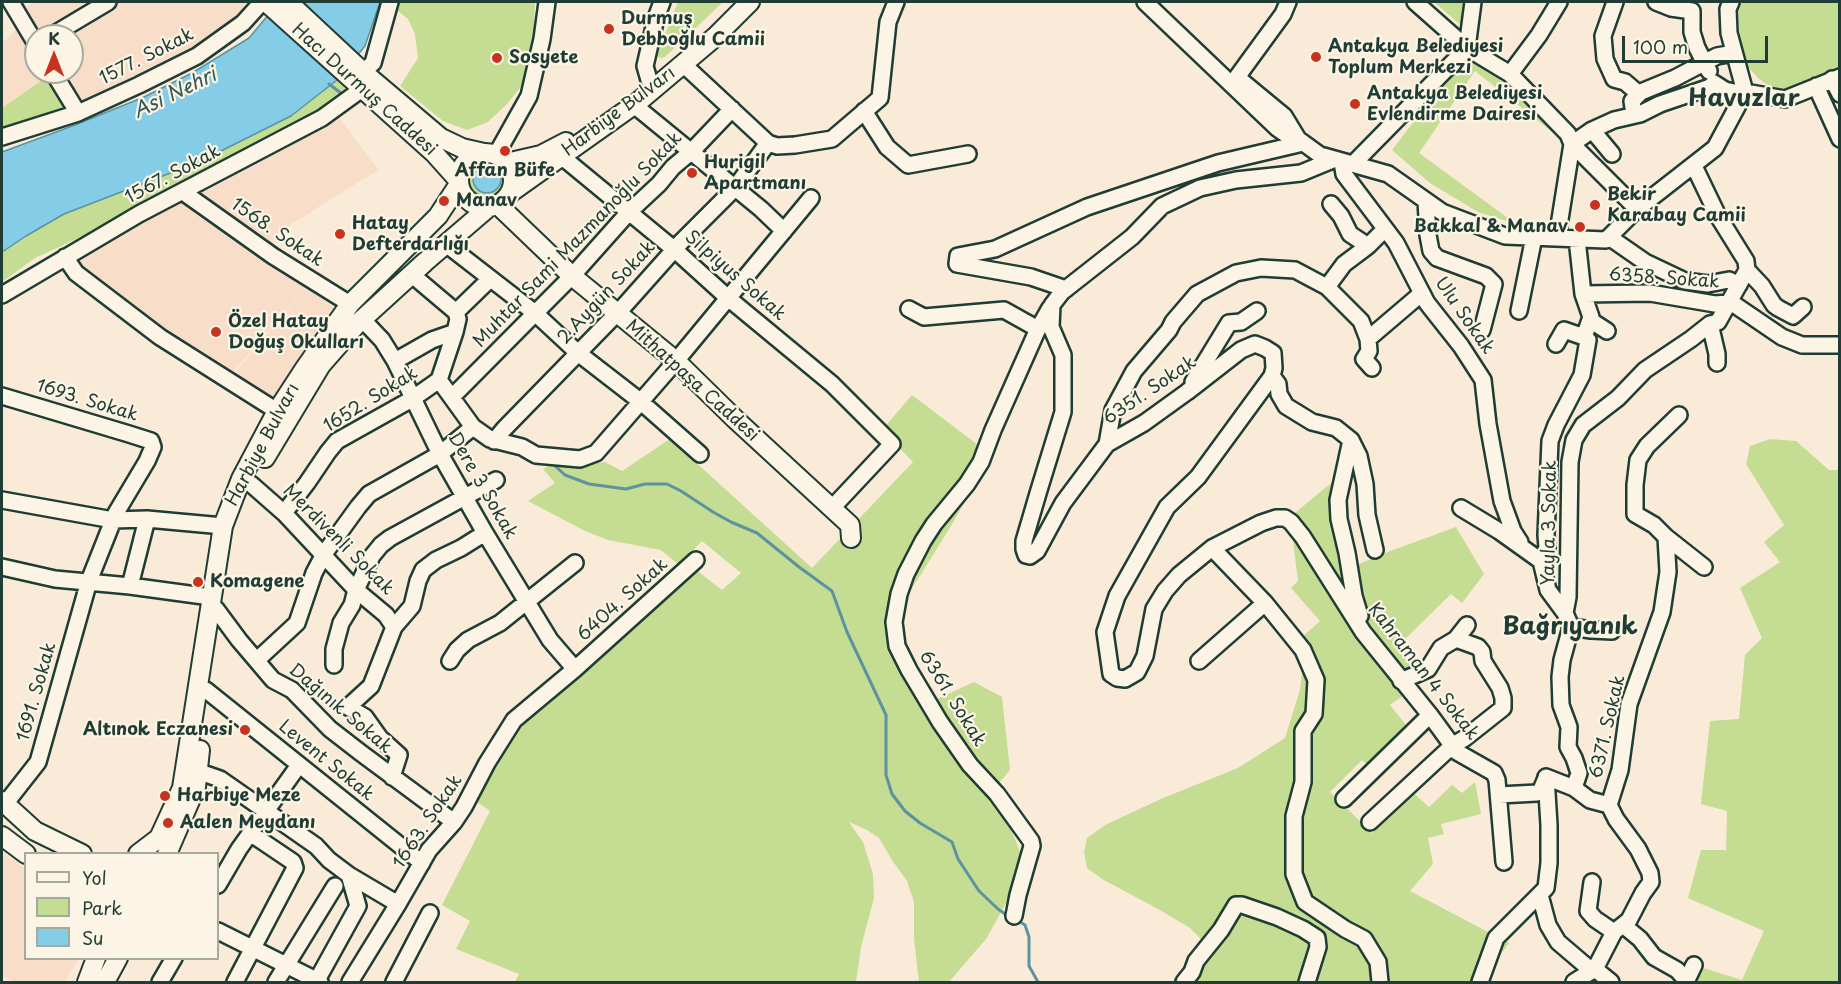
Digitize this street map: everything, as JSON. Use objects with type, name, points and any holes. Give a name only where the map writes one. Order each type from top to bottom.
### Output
[{"type":"main road","name":"Hacı Durmuş Caddesi","points":[[264,2],[361,82],[441,138],[462,148],[495,157]]},
{"type":"main road","name":"Hacı Durmuş Caddesi","points":[[288,2],[361,82],[434,153],[459,183]]},
{"type":"main road","name":"Harbiye Bulvarı","points":[[168,852],[196,787],[213,603],[230,527],[238,506],[321,365],[362,319],[411,274],[499,201],[634,105],[652,84],[707,32],[743,2]]},
{"type":"main road","name":"Harbiye Bulvarı","points":[[141,852],[159,838],[182,788],[213,603],[223,526],[241,479],[277,411],[350,304],[438,216],[459,183],[462,167],[467,160],[475,155],[495,157],[541,154],[578,136],[683,64],[715,37],[743,2]]},
{"type":"main road","points":[[459,183],[462,192],[473,203],[499,201],[512,185],[512,177],[495,157]]},
{"type":"main road","name":"Mithatpaşa Caddesi","points":[[499,201],[572,276],[676,361],[850,525],[852,538]]},
{"type":"main road","points":[[3,803],[35,831],[78,852]]},
{"type":"main road","points":[[2,836],[24,852]]},
{"type":"main road","points":[[87,982],[95,960]]},
{"type":"main road","points":[[105,982],[117,960]]},
{"type":"street","points":[[2,5],[5,2]]},
{"type":"street","points":[[11,2],[24,24]]},
{"type":"street","points":[[71,24],[108,2]]},
{"type":"street","name":"1577. Sokak","points":[[2,137],[78,113],[197,56],[243,23],[264,2]]},
{"type":"street","points":[[361,82],[374,63],[390,2]]},
{"type":"street","points":[[495,157],[529,96],[542,39],[547,2]]},
{"type":"street","points":[[652,84],[645,66],[662,2]]},
{"type":"street","points":[[683,64],[768,143],[777,146],[795,146],[832,139],[880,98],[888,22],[896,2]]},
{"type":"street","points":[[1145,2],[1235,81]]},
{"type":"street","points":[[1159,2],[1282,132],[1301,141],[1320,155],[1388,174],[1442,212],[1505,236],[1606,240],[1637,209],[1715,148],[1745,92],[1729,33],[1728,9],[1731,2]]},
{"type":"street","points":[[1235,81],[1283,14],[1288,2]]},
{"type":"street","points":[[1415,2],[1467,48],[1510,74],[1568,134],[1572,144],[1637,209]]},
{"type":"street","points":[[1052,305],[1066,289],[1132,237],[1161,206],[1200,188],[1236,180],[1301,173],[1343,162],[1467,48],[1473,2]]},
{"type":"street","points":[[1510,74],[1539,35],[1559,2]]},
{"type":"street","points":[[1615,2],[1603,36],[1605,59],[1614,79],[1625,82],[1639,94]]},
{"type":"street","points":[[1656,2],[1671,8],[1692,11],[1692,32],[1697,48],[1714,83],[1725,90],[1785,99],[1836,78],[1839,94]]},
{"type":"street","points":[[1634,116],[1632,102],[1639,94],[1717,56],[1734,53]]},
{"type":"street","name":"1567. Sokak","points":[[2,295],[65,257],[322,118],[361,82]]},
{"type":"street","points":[[1557,238],[1572,144],[1592,130],[1614,120],[1634,116],[1710,87],[1714,83]]},
{"type":"street","points":[[60,84],[78,113]]},
{"type":"street","points":[[1816,86],[1839,139]]},
{"type":"street","points":[[634,105],[761,209],[784,231]]},
{"type":"street","name":"Muhtar Sami Mazmanoğlu Sokak","points":[[452,397],[572,276],[629,212],[732,109]]},
{"type":"street","points":[[864,111],[887,147],[908,165],[968,154]]},
{"type":"street","points":[[1592,130],[1612,154]]},
{"type":"street","points":[[1066,289],[1031,277],[957,264],[958,256],[995,249],[1087,207],[1218,163],[1301,141]]},
{"type":"street","name":"2.Aygün Sokak","points":[[494,441],[735,188],[768,143]]},
{"type":"street","name":"Silpiyus Sokak","points":[[561,156],[832,384],[892,444],[832,508]]},
{"type":"street","name":"Ulu Sokak","points":[[1343,162],[1344,174],[1396,243],[1427,303],[1461,346],[1483,380],[1488,424],[1502,501],[1520,545]]},
{"type":"street","points":[[1694,166],[1718,216],[1746,261],[1747,270],[1762,285],[1774,305],[1792,316],[1803,307]]},
{"type":"street","name":"1568. Sokak","points":[[183,192],[273,256],[350,304]]},
{"type":"street","points":[[411,274],[456,312],[458,319],[455,332],[439,380],[473,427],[494,441],[522,447],[536,455],[580,459],[596,453],[676,361],[811,198]]},
{"type":"street","points":[[1426,201],[1431,251],[1437,258],[1486,276],[1494,284],[1482,330]]},
{"type":"street","points":[[1330,204],[1341,216],[1350,234],[1368,246]]},
{"type":"street","points":[[1327,287],[1344,264],[1368,246],[1385,229]]},
{"type":"street","points":[[1519,311],[1534,237]]},
{"type":"street","points":[[1609,237],[1645,262],[1685,281],[1708,284],[1729,280],[1739,285]]},
{"type":"street","points":[[1577,239],[1583,294],[1591,316],[1584,338]]},
{"type":"street","points":[[446,244],[535,314],[578,353],[640,401],[700,454]]},
{"type":"street","points":[[65,257],[76,273],[160,337],[277,411]]},
{"type":"street","points":[[1107,444],[1113,410],[1134,371],[1197,294],[1236,273],[1261,268],[1294,270],[1327,287],[1361,321],[1368,339],[1369,351],[1364,359],[1372,368]]},
{"type":"street","name":"Yayla 3 Sokak","points":[[1574,788],[1579,773],[1568,747],[1569,727],[1561,705],[1560,677],[1568,620],[1570,462],[1574,440],[1583,425],[1618,398],[1645,370],[1692,339],[1710,324],[1718,322],[1747,270]]},
{"type":"street","points":[[456,312],[490,279]]},
{"type":"street","points":[[1368,339],[1422,293]]},
{"type":"street","name":"6358. Sokak","points":[[1583,294],[1650,293],[1715,304],[1728,303],[1736,305],[1782,337],[1802,345],[1839,345]]},
{"type":"street","name":"6351. Sokak","points":[[1052,305],[1051,327],[1063,355],[1063,412],[1060,426],[1052,442],[1024,541],[1026,555],[1030,556],[1036,552],[1063,503],[1107,444],[1144,423],[1232,357],[1254,344],[1273,353],[1272,376]]},
{"type":"street","name":"6361. Sokak","points":[[1014,916],[1030,851],[1030,841],[997,794],[970,765],[940,722],[897,646],[894,622],[899,594],[906,574],[934,524],[967,484],[981,462],[1038,329],[1052,305]]},
{"type":"street","points":[[909,309],[924,317],[1004,310],[1038,329]]},
{"type":"street","points":[[1187,392],[1229,324],[1240,322],[1257,311]]},
{"type":"street","name":"Dere 3 Sokak","points":[[362,319],[382,340],[395,361],[412,399],[465,499],[550,640],[575,669]]},
{"type":"street","points":[[1590,320],[1606,331]]},
{"type":"street","points":[[1710,324],[1717,363]]},
{"type":"street","points":[[1556,344],[1564,330],[1588,340],[1582,375],[1550,441],[1547,548],[1541,561],[1548,590],[1568,620],[1591,630],[1612,631]]},
{"type":"street","points":[[395,361],[432,340],[455,332]]},
{"type":"street","points":[[1375,550],[1367,515],[1365,484],[1359,456],[1352,440],[1336,428],[1312,422],[1287,406],[1272,376],[1198,477],[1167,507],[1118,596],[1105,632],[1111,674],[1125,679],[1137,672],[1145,656],[1154,609],[1165,591],[1179,575],[1212,548],[1265,603],[1303,651],[1316,680],[1314,714],[1303,731],[1303,782],[1294,816],[1294,874],[1305,902],[1364,939],[1378,962],[1380,982]]},
{"type":"street","name":"1652. Sokak","points":[[284,513],[337,441],[412,399],[439,380]]},
{"type":"street","name":"1693. Sokak","points":[[2,396],[151,441],[153,447],[147,461],[113,520],[89,581]]},
{"type":"street","points":[[1679,415],[1647,446],[1638,460],[1635,514],[1654,525],[1704,567]]},
{"type":"street","points":[[257,660],[297,623],[314,573],[324,554],[369,494],[440,454],[473,427]]},
{"type":"street","points":[[1352,440],[1338,500],[1339,519],[1354,596],[1374,647]]},
{"type":"street","points":[[334,665],[334,649],[341,623],[352,605],[356,590],[372,556],[381,545],[496,480]]},
{"type":"street","name":"Merdivenli Sokak","points":[[251,484],[284,513],[356,590],[387,615],[394,627]]},
{"type":"street","points":[[2,501],[113,520],[147,519],[223,526]]},
{"type":"street","points":[[1461,508],[1541,561]]},
{"type":"street","name":"Kahraman 4 Sokak","points":[[1212,548],[1261,523],[1276,518],[1285,518],[1291,522],[1303,537],[1363,632],[1452,746],[1457,752],[1494,773],[1497,780],[1504,862]]},
{"type":"street","points":[[130,586],[147,519]]},
{"type":"street","points":[[392,777],[399,754],[380,738],[364,717],[348,707],[371,686],[394,627],[412,606],[423,570],[436,560],[485,533]]},
{"type":"street","name":"6371. Sokak","points":[[1618,928],[1629,920],[1651,882],[1650,873],[1638,849],[1616,819],[1609,805],[1620,770],[1629,704],[1662,612],[1668,572],[1666,537]]},
{"type":"street","name":"6404. Sokak","points":[[575,669],[696,560]]},
{"type":"street","points":[[450,661],[457,650],[468,640],[500,623],[575,563]]},
{"type":"street","points":[[2,567],[55,579],[130,586],[213,603]]},
{"type":"street","name":"1691. Sokak","points":[[3,803],[38,762],[89,581]]},
{"type":"street","name":"Dağınık Sokak","points":[[213,603],[239,640],[273,680],[292,690],[330,729],[454,822]]},
{"type":"street","points":[[1199,661],[1265,603]]},
{"type":"street","points":[[1401,681],[1428,669],[1441,648],[1456,639],[1467,625]]},
{"type":"street","points":[[1370,822],[1452,746],[1503,708],[1500,688],[1483,661],[1482,652],[1478,647],[1456,639]]},
{"type":"street","name":"1663. Sokak","points":[[350,982],[429,850],[464,807],[487,763],[514,720],[575,669]]},
{"type":"street","name":"Levent Sokak","points":[[206,690],[422,863]]},
{"type":"street","points":[[1344,799],[1430,715]]},
{"type":"street","points":[[219,883],[250,833],[299,765]]},
{"type":"street","points":[[197,771],[220,779],[316,846],[329,860],[349,875],[398,904]]},
{"type":"street","points":[[1546,777],[1574,788],[1590,800],[1609,805]]},
{"type":"street","points":[[1498,795],[1537,793],[1541,790],[1546,777]]},
{"type":"street","points":[[1480,982],[1496,938],[1546,888],[1549,863],[1549,825],[1546,777]]},
{"type":"street","points":[[235,982],[295,868],[293,862],[250,833]]},
{"type":"street","points":[[219,932],[318,982],[358,906],[349,875]]},
{"type":"street","points":[[1592,882],[1588,911],[1594,919],[1640,939],[1654,957],[1677,970],[1686,982],[1694,965]]},
{"type":"street","points":[[276,982],[335,886]]},
{"type":"street","points":[[1540,895],[1548,925],[1558,942],[1611,982]]},
{"type":"street","points":[[1184,982],[1192,972],[1196,961],[1221,930],[1236,905],[1242,905],[1277,917],[1304,929],[1317,938],[1318,947],[1307,982]]},
{"type":"street","points":[[394,982],[430,913]]},
{"type":"street","points":[[1574,982],[1594,970],[1618,928]]},
{"type":"street","points":[[160,982],[173,960]]},
{"type":"shaded area","points":[[33,2],[255,2],[229,29],[189,54],[89,101],[67,106],[53,84],[84,84],[84,24],[24,24],[24,84],[36,84],[2,108],[2,43],[27,21],[22,12]]},
{"type":"shaded area","points":[[338,116],[378,170],[293,223],[268,245],[193,191]]},
{"type":"shaded area","name":"Özel Hatay Doğuş Okulları","points":[[180,201],[307,286],[228,378],[71,263]]},
{"type":"shaded area","points":[[307,287],[340,313],[278,403],[232,376]]},
{"type":"shaded area","points":[[2,851],[24,868],[24,960],[78,960],[64,982],[13,982],[2,975]]},
{"type":"green space","points":[[399,2],[535,2],[533,46],[524,83],[488,122],[467,130],[443,121],[400,86],[418,58],[415,34],[408,19],[397,10]]},
{"type":"green space","points":[[678,2],[723,2],[665,57],[660,58],[657,56],[658,52]]},
{"type":"green space","points":[[1434,2],[1470,2],[1463,27]]},
{"type":"green space","points":[[1739,2],[1839,2],[1839,72],[1784,90],[1773,89],[1748,67],[1740,46]]},
{"type":"green space","points":[[1469,50],[1565,142],[1475,71],[1419,153],[1516,224],[1478,212],[1430,183],[1392,150]]},
{"type":"green space","points":[[337,80],[355,97],[145,211],[35,258],[2,282],[2,252],[26,236],[64,214],[199,162],[248,138],[291,116]]},
{"type":"green space","points":[[36,84],[53,84],[67,106],[2,130],[2,108]]},
{"type":"green space","points":[[487,159],[495,160],[501,165],[506,171],[506,187],[501,193],[495,198],[487,199],[479,198],[473,193],[468,187],[467,179],[468,171],[473,165],[479,160]]},
{"type":"green space","points":[[912,395],[991,456],[908,595],[903,616],[903,644],[933,701],[974,682],[1002,697],[1010,770],[995,788],[994,802],[1012,832],[1024,861],[1019,880],[986,939],[949,982],[919,982],[914,939],[914,902],[907,881],[879,838],[849,822],[863,842],[873,874],[874,898],[861,947],[856,982],[515,982],[519,974],[456,949],[470,921],[442,905],[490,811],[473,799],[503,743],[696,570],[722,590],[741,573],[702,541],[679,565],[661,550],[608,540],[585,531],[528,501],[555,483],[543,469],[555,463],[587,465],[605,462],[622,471],[670,439],[812,568],[913,462],[882,430]]},
{"type":"green space","points":[[1770,439],[1796,441],[1829,470],[1839,470],[1839,982],[1691,982],[1700,967],[1742,980],[1764,931],[1688,898],[1701,850],[1726,850],[1727,811],[1701,804],[1710,721],[1739,719],[1745,655],[1762,638],[1740,588],[1780,562],[1764,542],[1784,525],[1746,464],[1750,446]]},
{"type":"green space","points":[[1336,479],[1348,483],[1340,557],[1345,570],[1456,527],[1484,574],[1462,603],[1451,594],[1397,647],[1425,680],[1390,705],[1414,735],[1379,775],[1362,760],[1330,792],[1372,833],[1412,792],[1429,807],[1452,785],[1462,793],[1475,782],[1481,814],[1441,824],[1444,834],[1428,838],[1433,864],[1410,891],[1509,943],[1488,972],[1487,982],[1187,982],[1203,941],[1190,928],[1102,879],[1087,868],[1084,852],[1087,838],[1105,825],[1163,798],[1238,768],[1285,738],[1300,690],[1303,664],[1290,648],[1320,621],[1291,588],[1298,581],[1290,517]]},
{"type":"water","name":"Asi Nehri","points":[[277,2],[380,2],[365,46],[337,80],[291,116],[199,162],[64,214],[2,252],[2,152],[144,97],[192,73],[249,38]]},
{"type":"water","points":[[487,165],[497,169],[501,179],[497,189],[487,193],[477,189],[473,179],[477,169]]},
{"type":"waterway","points":[[329,84],[342,94]]},
{"type":"waterway","points":[[553,464],[565,475],[589,484],[626,489],[645,484],[667,484],[731,522],[757,533],[832,591],[847,632],[886,715],[886,775],[892,794],[905,811],[952,842],[958,859],[979,891],[1008,916]]},
{"type":"waterway","points":[[1017,920],[1025,925],[1029,937],[1029,966],[1038,982]]},
{"type":"place","name":"Durmuş Debboğlu Camii","points":[[609,29]]},
{"type":"place","name":"Antakya Belediyesi Toplum Merkezi","points":[[1316,57]]},
{"type":"place","name":"Sosyete","points":[[497,58]]},
{"type":"place","name":"Antakya Belediyesi Evlendirme Dairesi","points":[[1355,104]]},
{"type":"place","name":"Affan Büfe","points":[[505,151]]},
{"type":"place","name":"Hurigil Apartmanı","points":[[692,173]]},
{"type":"place","name":"Manav","points":[[444,201]]},
{"type":"place","name":"Bekir Karabay Camii","points":[[1595,205]]},
{"type":"place","name":"Bakkal & Manav","points":[[1580,227]]},
{"type":"place","name":"Hatay Defterdarlığı","points":[[340,234]]},
{"type":"place","name":"Özel Hatay Doğuş Okulları","points":[[216,332]]},
{"type":"place","name":"Komagene","points":[[198,582]]},
{"type":"place","name":"Altınok Eczanesi","points":[[245,730]]},
{"type":"place","name":"Harbiye Meze","points":[[165,796]]},
{"type":"place","name":"Aalen Meydanı","points":[[168,823]]},
{"type":"district","name":"Havuzlar","points":[[1744,99]]},
{"type":"district","name":"Bağrıyanık","points":[[1570,627]]}]
